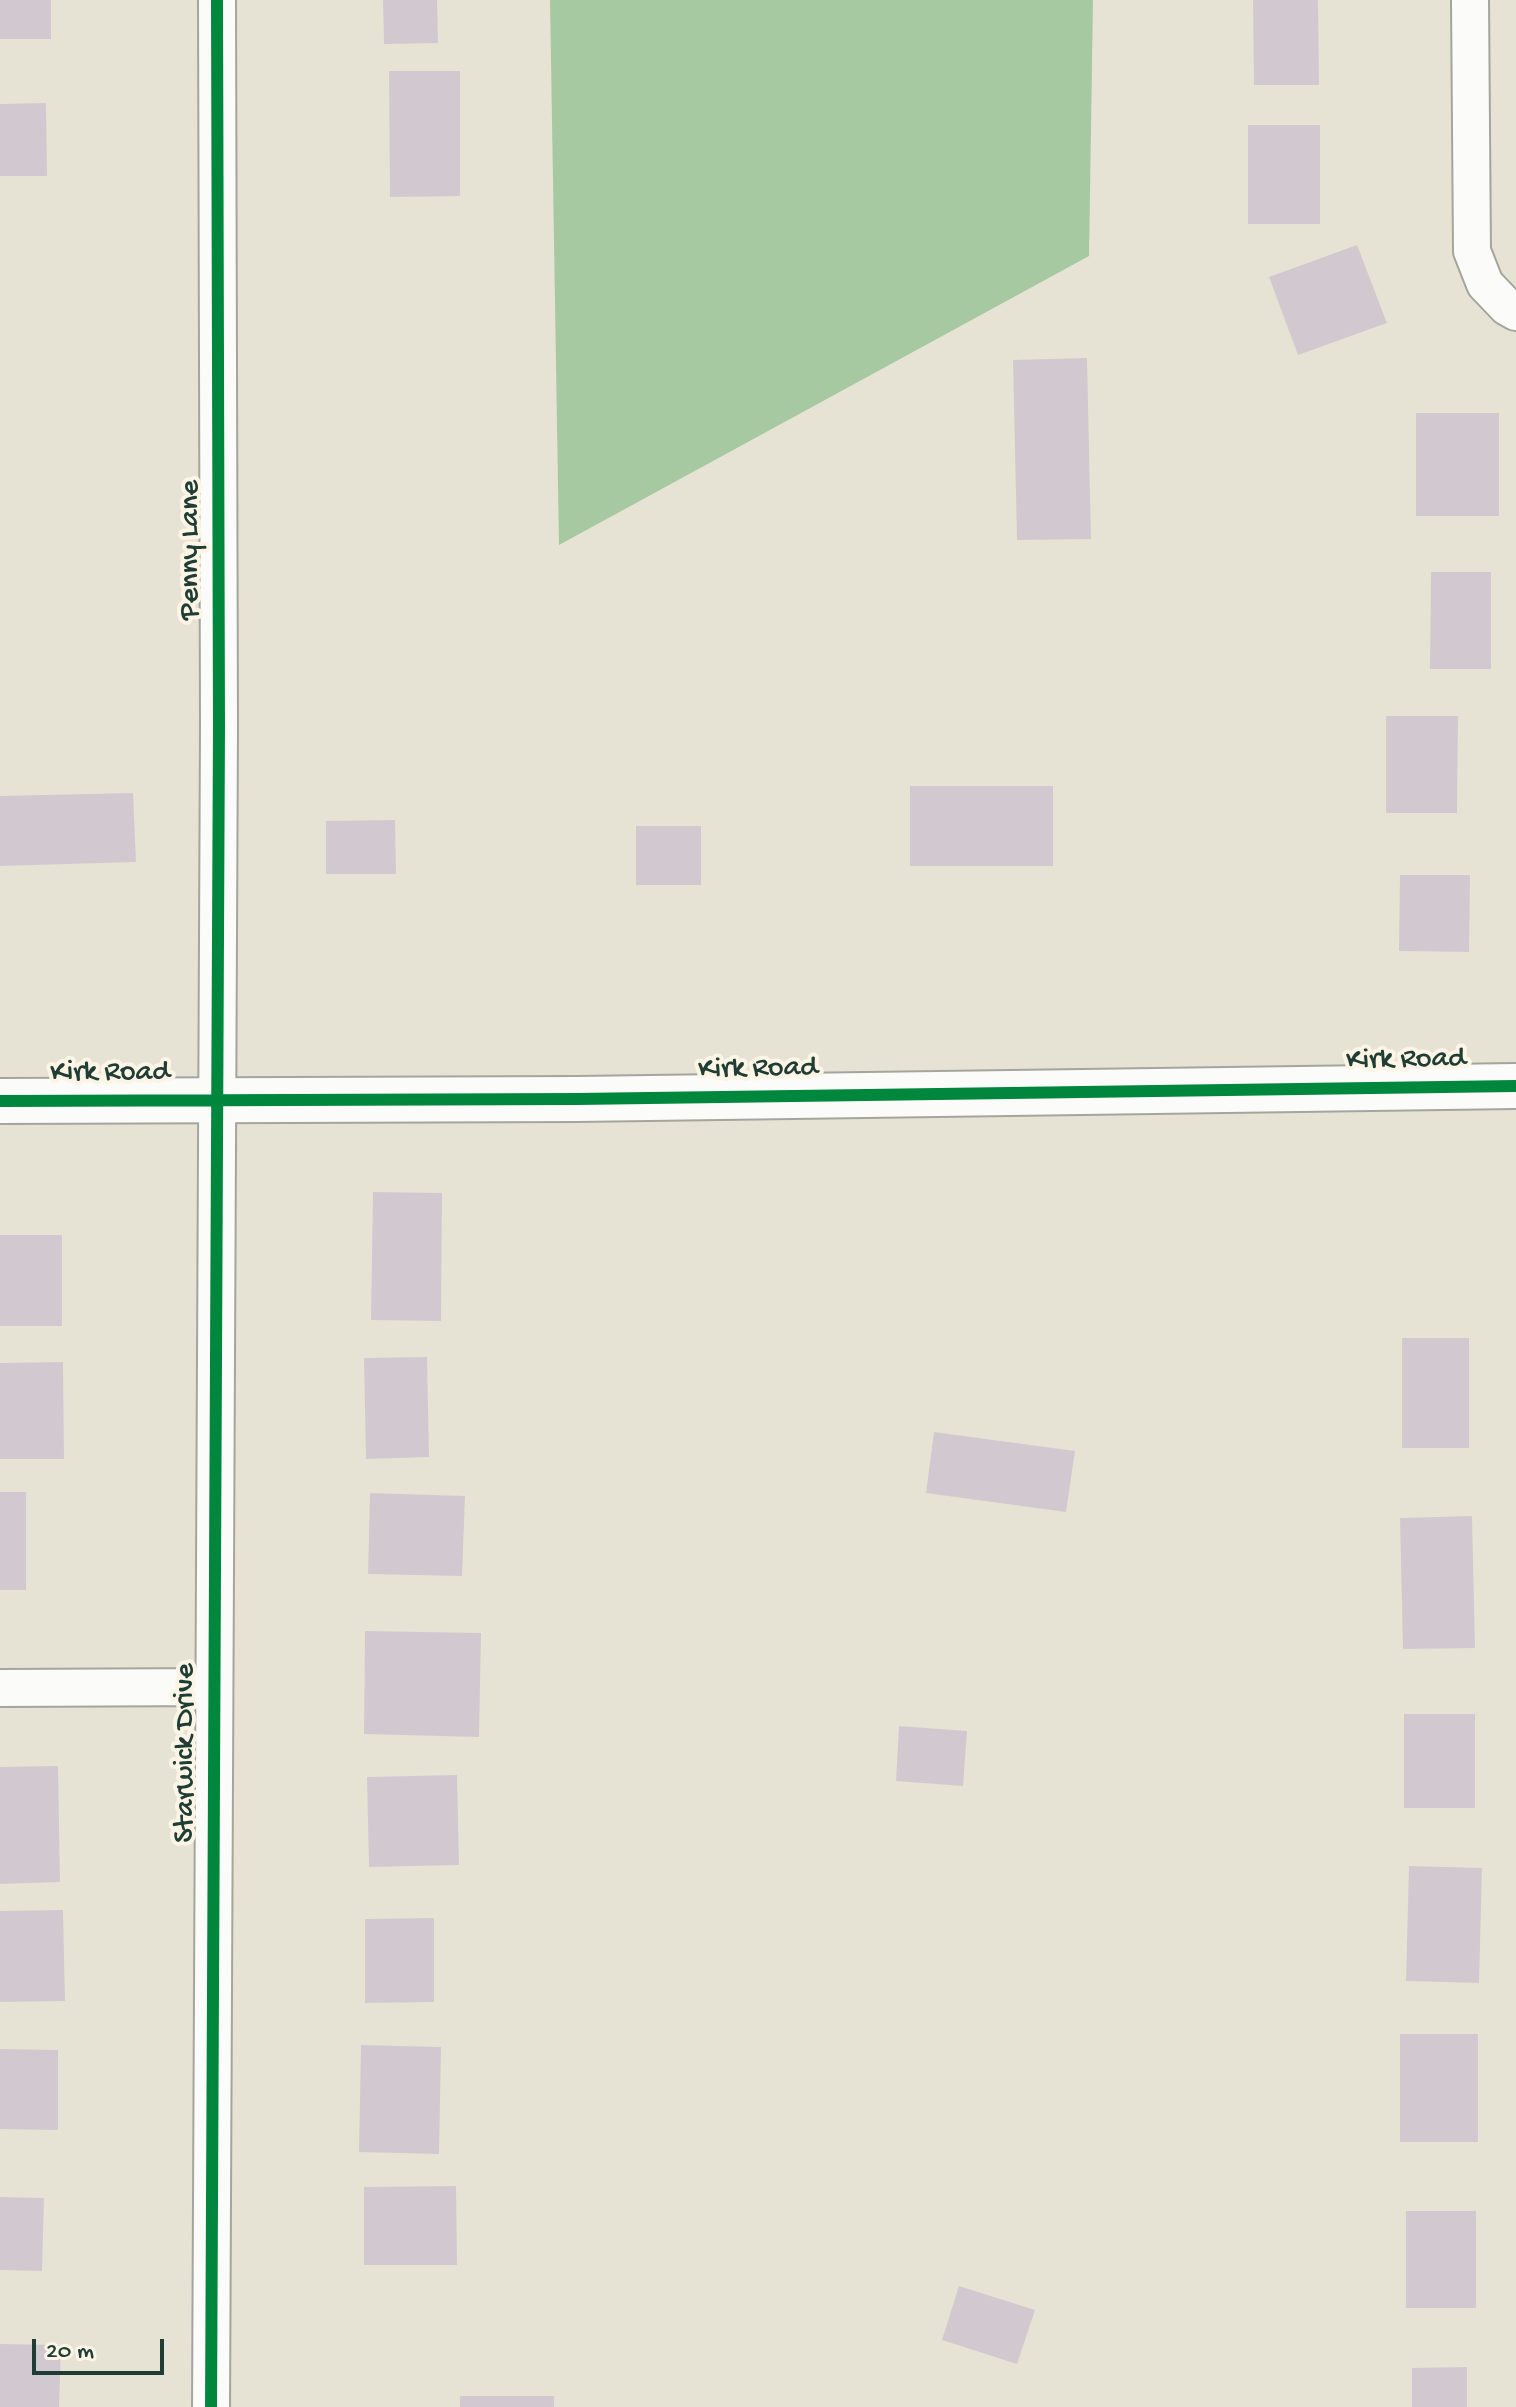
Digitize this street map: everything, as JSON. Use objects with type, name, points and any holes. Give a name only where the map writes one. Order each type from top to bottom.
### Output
[{"type":"street","name":"Penny Lane","points":[[217,0],[217,1100]]},
{"type":"street","points":[[1470,0],[1472,251],[1485,284],[1516,312]]},
{"type":"street","name":"Kirk Road","points":[[0,1101],[577,1099],[1516,1086]]},
{"type":"street","name":"Starwick Drive","points":[[211,2407],[217,1100]]},
{"type":"street","points":[[0,1688],[213,1687]]},
{"type":"green space","points":[[550,0],[1093,0],[1089,256],[559,545]]},
{"type":"building","points":[[0,0],[51,0],[51,39],[0,39]]},
{"type":"building","points":[[383,0],[437,0],[438,43],[384,44]]},
{"type":"building","points":[[1253,0],[1318,0],[1319,85],[1254,85]]},
{"type":"building","points":[[389,71],[460,71],[460,196],[390,197]]},
{"type":"building","points":[[46,103],[47,176],[0,176],[0,104]]},
{"type":"building","points":[[1248,125],[1320,125],[1320,224],[1248,224]]},
{"type":"building","points":[[1357,245],[1387,323],[1298,355],[1269,277]]},
{"type":"building","points":[[1087,358],[1091,539],[1017,540],[1013,360]]},
{"type":"building","points":[[1416,413],[1499,413],[1499,516],[1416,516]]},
{"type":"building","points":[[1431,572],[1491,572],[1491,669],[1430,669]]},
{"type":"building","points":[[1386,716],[1458,716],[1457,813],[1386,813]]},
{"type":"building","points":[[910,786],[1053,786],[1053,866],[910,866]]},
{"type":"building","points":[[133,793],[136,862],[0,866],[0,796]]},
{"type":"building","points":[[395,820],[396,874],[326,874],[326,821]]},
{"type":"building","points":[[636,826],[701,826],[701,885],[636,885]]},
{"type":"building","points":[[1400,875],[1470,875],[1469,952],[1399,951]]},
{"type":"building","points":[[373,1192],[442,1193],[441,1321],[371,1320]]},
{"type":"building","points":[[0,1235],[62,1235],[62,1326],[0,1326]]},
{"type":"building","points":[[1402,1338],[1469,1338],[1469,1448],[1402,1448]]},
{"type":"building","points":[[427,1357],[429,1457],[366,1459],[364,1358]]},
{"type":"building","points":[[63,1362],[64,1459],[0,1459],[0,1363]]},
{"type":"building","points":[[934,1432],[1075,1451],[1066,1512],[926,1493]]},
{"type":"building","points":[[0,1492],[26,1492],[26,1590],[0,1590]]},
{"type":"building","points":[[370,1493],[465,1496],[462,1576],[368,1574]]},
{"type":"building","points":[[1472,1516],[1475,1648],[1403,1649],[1400,1518]]},
{"type":"building","points":[[365,1631],[481,1633],[479,1737],[364,1734]]},
{"type":"building","points":[[1404,1714],[1475,1714],[1475,1808],[1404,1808]]},
{"type":"building","points":[[899,1726],[967,1731],[963,1786],[896,1781]]},
{"type":"building","points":[[58,1766],[60,1882],[0,1884],[0,1767]]},
{"type":"building","points":[[457,1775],[459,1865],[369,1867],[367,1777]]},
{"type":"building","points":[[1409,1866],[1482,1868],[1479,1983],[1406,1981]]},
{"type":"building","points":[[63,1910],[65,2001],[0,2002],[0,1911]]},
{"type":"building","points":[[434,1918],[434,2002],[365,2003],[365,1919]]},
{"type":"building","points":[[1400,2034],[1478,2034],[1478,2142],[1400,2142]]},
{"type":"building","points":[[361,2045],[441,2047],[439,2154],[359,2152]]},
{"type":"building","points":[[0,2049],[58,2050],[58,2130],[0,2129]]},
{"type":"building","points":[[456,2186],[457,2265],[364,2265],[364,2187]]},
{"type":"building","points":[[0,2197],[44,2198],[42,2271],[0,2270]]},
{"type":"building","points":[[1406,2211],[1476,2211],[1476,2308],[1406,2308]]},
{"type":"building","points":[[959,2286],[1035,2310],[1017,2364],[942,2340]]},
{"type":"building","points":[[0,2344],[61,2345],[59,2407],[0,2407]]},
{"type":"building","points":[[1467,2367],[1467,2407],[1412,2407],[1412,2368]]},
{"type":"building","points":[[460,2396],[554,2396],[554,2407],[460,2407]]},
{"type":"cycle path","points":[[211,2407],[219,726],[217,0]]},
{"type":"cycle path","points":[[0,1101],[577,1099],[1516,1086]]}]
